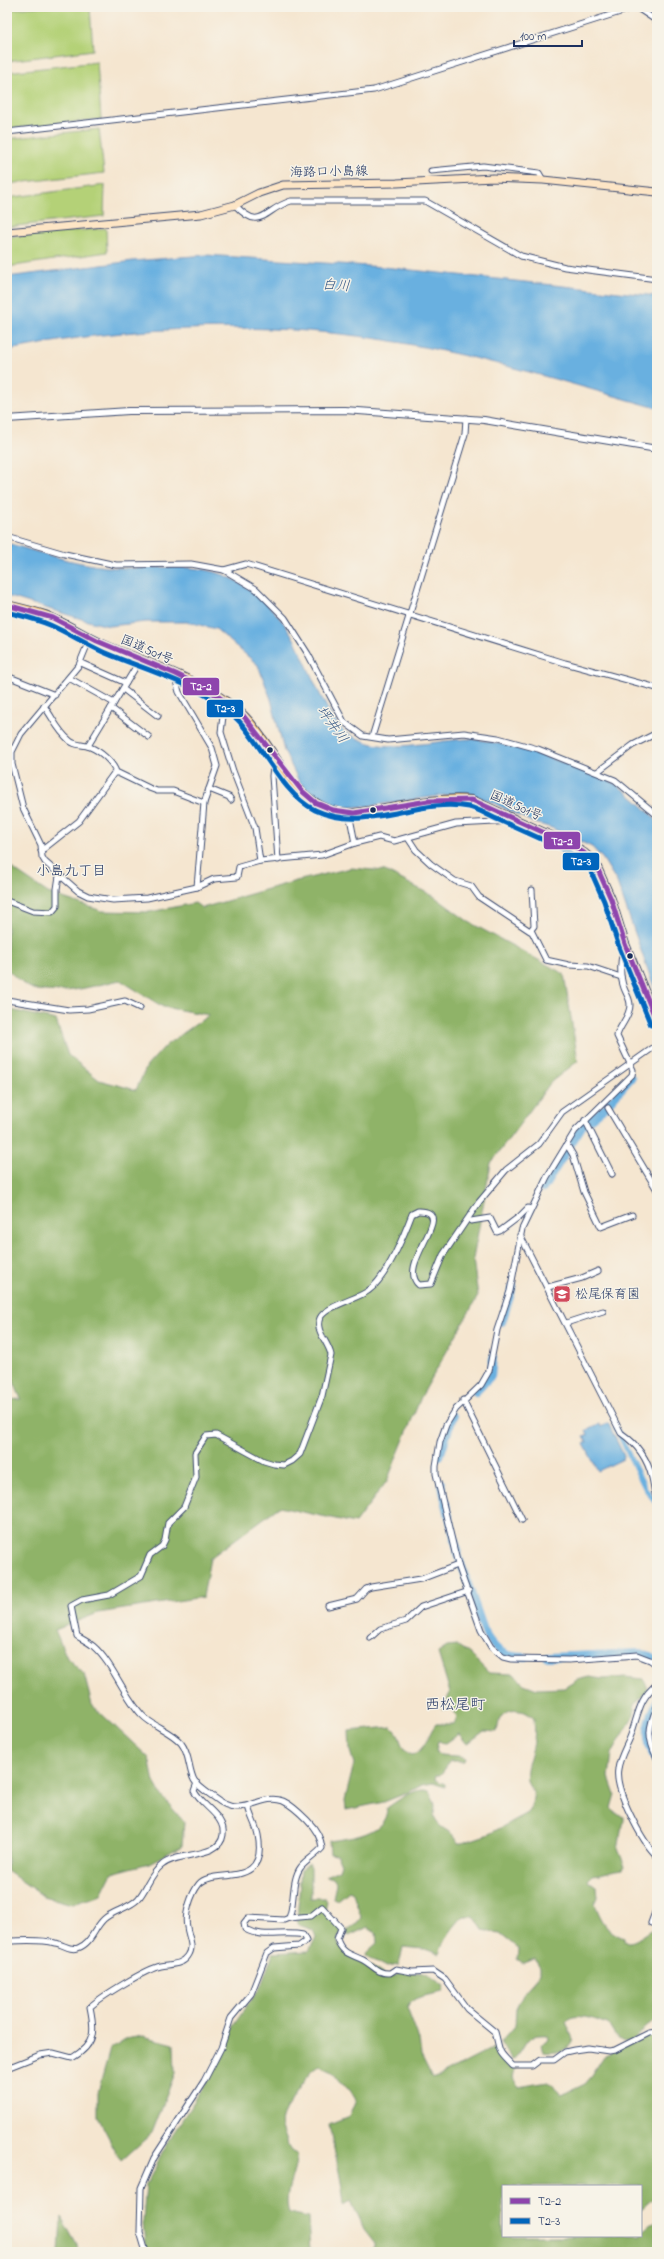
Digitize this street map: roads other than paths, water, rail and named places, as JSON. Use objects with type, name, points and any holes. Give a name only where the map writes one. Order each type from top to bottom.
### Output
[{"type":"highway","name":"国道501号","points":[[8,607],[45,615],[90,638],[174,674],[225,701],[251,723],[274,754],[296,788],[305,796],[331,810],[349,813],[460,799],[472,800],[569,844],[584,853],[595,863],[611,900],[625,944],[657,1022]]},
{"type":"main road","name":"海路口小島線","points":[[7,232],[201,214],[235,206],[260,193],[283,185],[397,183],[493,178],[543,180],[657,192]]},
{"type":"street","points":[[7,132],[374,90],[636,7],[657,21]]},
{"type":"street","points":[[430,171],[483,166],[539,173],[543,180]]},
{"type":"street","points":[[235,206],[244,216],[254,219],[262,218],[282,204],[291,202],[425,201],[521,256],[565,267],[657,279]]},
{"type":"street","points":[[7,420],[129,411],[227,409],[344,410],[466,418],[657,449]]},
{"type":"street","points":[[372,738],[465,434],[466,418]]},
{"type":"street","points":[[7,537],[65,554],[116,565],[191,564],[224,570],[256,589],[285,618],[308,654],[344,722],[363,736],[407,740],[475,734],[538,749],[615,780],[657,815]]},
{"type":"street","points":[[224,570],[246,564],[410,613],[565,663],[657,688]]},
{"type":"street","points":[[90,638],[80,663],[55,695],[21,734],[12,752],[12,764],[24,808],[40,845],[45,862],[59,876],[88,896],[113,900],[147,898],[196,887],[214,879],[237,877],[239,867],[260,861],[322,855],[355,843],[379,837],[394,841],[456,824],[516,820]]},
{"type":"street","points":[[88,746],[140,660]]},
{"type":"street","points":[[80,663],[126,683]]},
{"type":"street","points":[[174,674],[179,692],[200,728],[217,766],[204,803],[196,887]]},
{"type":"street","points":[[7,676],[55,695]]},
{"type":"street","points":[[69,678],[114,703]]},
{"type":"street","points":[[123,688],[158,716]]},
{"type":"street","points":[[225,701],[221,732],[232,771],[254,828],[260,861]]},
{"type":"street","points":[[44,706],[50,713],[56,728],[70,741],[77,746],[88,746],[105,757],[115,768],[116,772],[157,791],[173,791],[204,803]]},
{"type":"street","points":[[111,708],[150,737]]},
{"type":"street","points":[[597,772],[633,744],[657,733]]},
{"type":"street","points":[[274,754],[272,776],[278,860]]},
{"type":"street","points":[[41,851],[79,821],[116,772]]},
{"type":"street","points":[[209,789],[229,797],[231,800]]},
{"type":"street","points":[[349,813],[355,843]]},
{"type":"street","points":[[408,838],[416,850],[431,864],[455,881],[471,886],[479,897],[526,930],[531,930]]},
{"type":"street","points":[[7,900],[34,911],[52,912],[57,906],[59,876]]},
{"type":"street","points":[[531,930],[534,926],[532,890]]},
{"type":"street","points":[[531,930],[546,960],[569,965],[588,966],[621,977]]},
{"type":"street","points":[[625,944],[621,956],[621,977],[629,998],[630,1009],[617,1036],[631,1063],[633,1070],[632,1075],[587,1122],[568,1146],[547,1177],[530,1209],[520,1236],[510,1291],[497,1330],[489,1371],[481,1385],[464,1402],[446,1425],[436,1466],[458,1565],[486,1640],[503,1657],[521,1660],[569,1660],[637,1655],[650,1660],[657,1666]]},
{"type":"street","points":[[7,1000],[68,1010],[88,1009],[125,1001],[140,1008]]},
{"type":"street","points":[[289,1918],[292,1909],[296,1878],[301,1868],[322,1848],[321,1839],[314,1827],[299,1812],[283,1801],[273,1799],[248,1806],[224,1805],[197,1783],[186,1752],[181,1743],[142,1716],[130,1701],[93,1646],[77,1636],[71,1606],[82,1600],[110,1596],[141,1576],[150,1555],[165,1540],[168,1523],[184,1507],[196,1477],[195,1453],[206,1436],[216,1435],[264,1461],[274,1464],[284,1465],[300,1454],[322,1396],[331,1355],[329,1348],[320,1332],[318,1324],[320,1317],[328,1310],[368,1291],[375,1284],[399,1246],[412,1214],[418,1211],[429,1213],[433,1218],[434,1225],[421,1248],[412,1272],[413,1277],[419,1285],[430,1284],[448,1248],[479,1202],[506,1170],[539,1144],[562,1112],[657,1046]]},
{"type":"street","points":[[608,1108],[657,1190]]},
{"type":"street","points":[[587,1122],[612,1174]]},
{"type":"street","points":[[568,1146],[584,1192],[600,1227],[632,1215]]},
{"type":"street","points":[[471,1221],[490,1218],[494,1229],[497,1232],[520,1216],[528,1208],[530,1209]]},
{"type":"street","points":[[520,1236],[548,1287],[622,1432],[637,1445],[645,1460],[652,1479],[657,1500]]},
{"type":"street","points":[[548,1287],[582,1278],[598,1271]]},
{"type":"street","points":[[566,1323],[603,1311]]},
{"type":"street","points":[[464,1402],[522,1520]]},
{"type":"street","points":[[328,1606],[357,1599],[366,1589],[371,1587],[422,1579],[458,1565]]},
{"type":"street","points":[[370,1638],[380,1629],[406,1621],[421,1607],[468,1591]]},
{"type":"street","points":[[657,1684],[643,1698],[630,1740],[621,1756],[617,1778],[630,1814],[643,1840],[657,1856]]},
{"type":"street","points":[[657,1707],[651,1720],[649,1738],[657,1758]]},
{"type":"street","points":[[7,1941],[47,1941],[72,1949],[83,1946],[89,1941],[103,1920],[139,1898],[155,1870],[162,1864],[170,1859],[206,1852],[218,1846],[223,1835],[221,1823],[198,1800],[194,1791],[197,1783]]},
{"type":"street","points":[[7,2068],[40,2055],[53,2053],[72,2058],[79,2054],[90,2044],[92,2036],[93,2023],[90,2007],[159,1966],[177,1964],[188,1956],[191,1950],[191,1940],[187,1926],[186,1913],[199,1884],[207,1879],[238,1876],[254,1864],[257,1856],[258,1836],[248,1806]]},
{"type":"street","points":[[146,2252],[140,2232],[141,2188],[154,2158],[204,2081],[218,2055],[231,2018],[251,1994],[267,1953],[274,1948],[299,1946],[306,1941],[303,1935],[295,1933],[260,1935],[245,1929],[244,1922],[248,1918],[284,1920],[289,1918],[311,1916],[322,1907],[341,1928],[337,1939],[342,1950],[349,1955],[364,1960],[378,1972],[386,1974],[396,1969],[412,1972],[433,1971],[445,1979],[466,2009],[493,2029],[497,2039],[497,2048],[501,2054],[514,2066],[532,2066],[540,2060],[554,2060],[565,2052],[574,2050],[588,2048],[609,2051],[615,2050],[642,2036],[657,2032]]},
{"type":"street","points":[[651,1923],[657,1907]]},
{"type":"water","name":"白川","points":[[206,255],[383,267],[657,296],[657,408],[463,355],[361,336],[324,332],[250,328],[176,329],[90,336],[7,350],[7,277],[133,261]]},
{"type":"water","name":"坪井川","points":[[7,543],[81,563],[123,568],[191,568],[207,570],[238,582],[267,604],[290,632],[330,713],[337,724],[345,732],[366,742],[377,745],[403,746],[468,739],[481,740],[519,749],[564,763],[585,770],[614,783],[637,801],[657,821],[657,996],[617,882],[603,859],[592,847],[552,828],[532,822],[494,803],[466,792],[368,806],[339,808],[312,798],[300,783],[284,751],[271,699],[258,665],[216,629],[188,622],[146,622],[109,626],[7,596]]},
{"type":"water","points":[[608,1423],[624,1456],[623,1459],[598,1471],[584,1444],[587,1442],[584,1437],[588,1435],[586,1431],[599,1424],[601,1427]]},
{"type":"waterway","points":[[609,1103],[631,1078]]},
{"type":"waterway","points":[[543,1189],[583,1125],[606,1107]]},
{"type":"waterway","points":[[502,1322],[513,1287]]},
{"type":"waterway","points":[[476,1392],[491,1376],[493,1358]]},
{"type":"waterway","points":[[440,1456],[453,1416]]},
{"type":"waterway","points":[[616,1428],[645,1488],[657,1504]]},
{"type":"waterway","points":[[441,1483],[459,1558],[485,1633],[501,1652],[512,1656],[525,1657]]},
{"type":"waterway","points":[[548,1657],[640,1653],[650,1656],[657,1662]]},
{"type":"waterway","points":[[657,1701],[648,1726],[648,1740],[657,1764]]},
{"type":"place","name":"松尾保育園","points":[[562,1294]]},
{"type":"district","name":"小島九丁目","points":[[71,871]]},
{"type":"district","name":"西松尾町","points":[[455,1705]]}]
